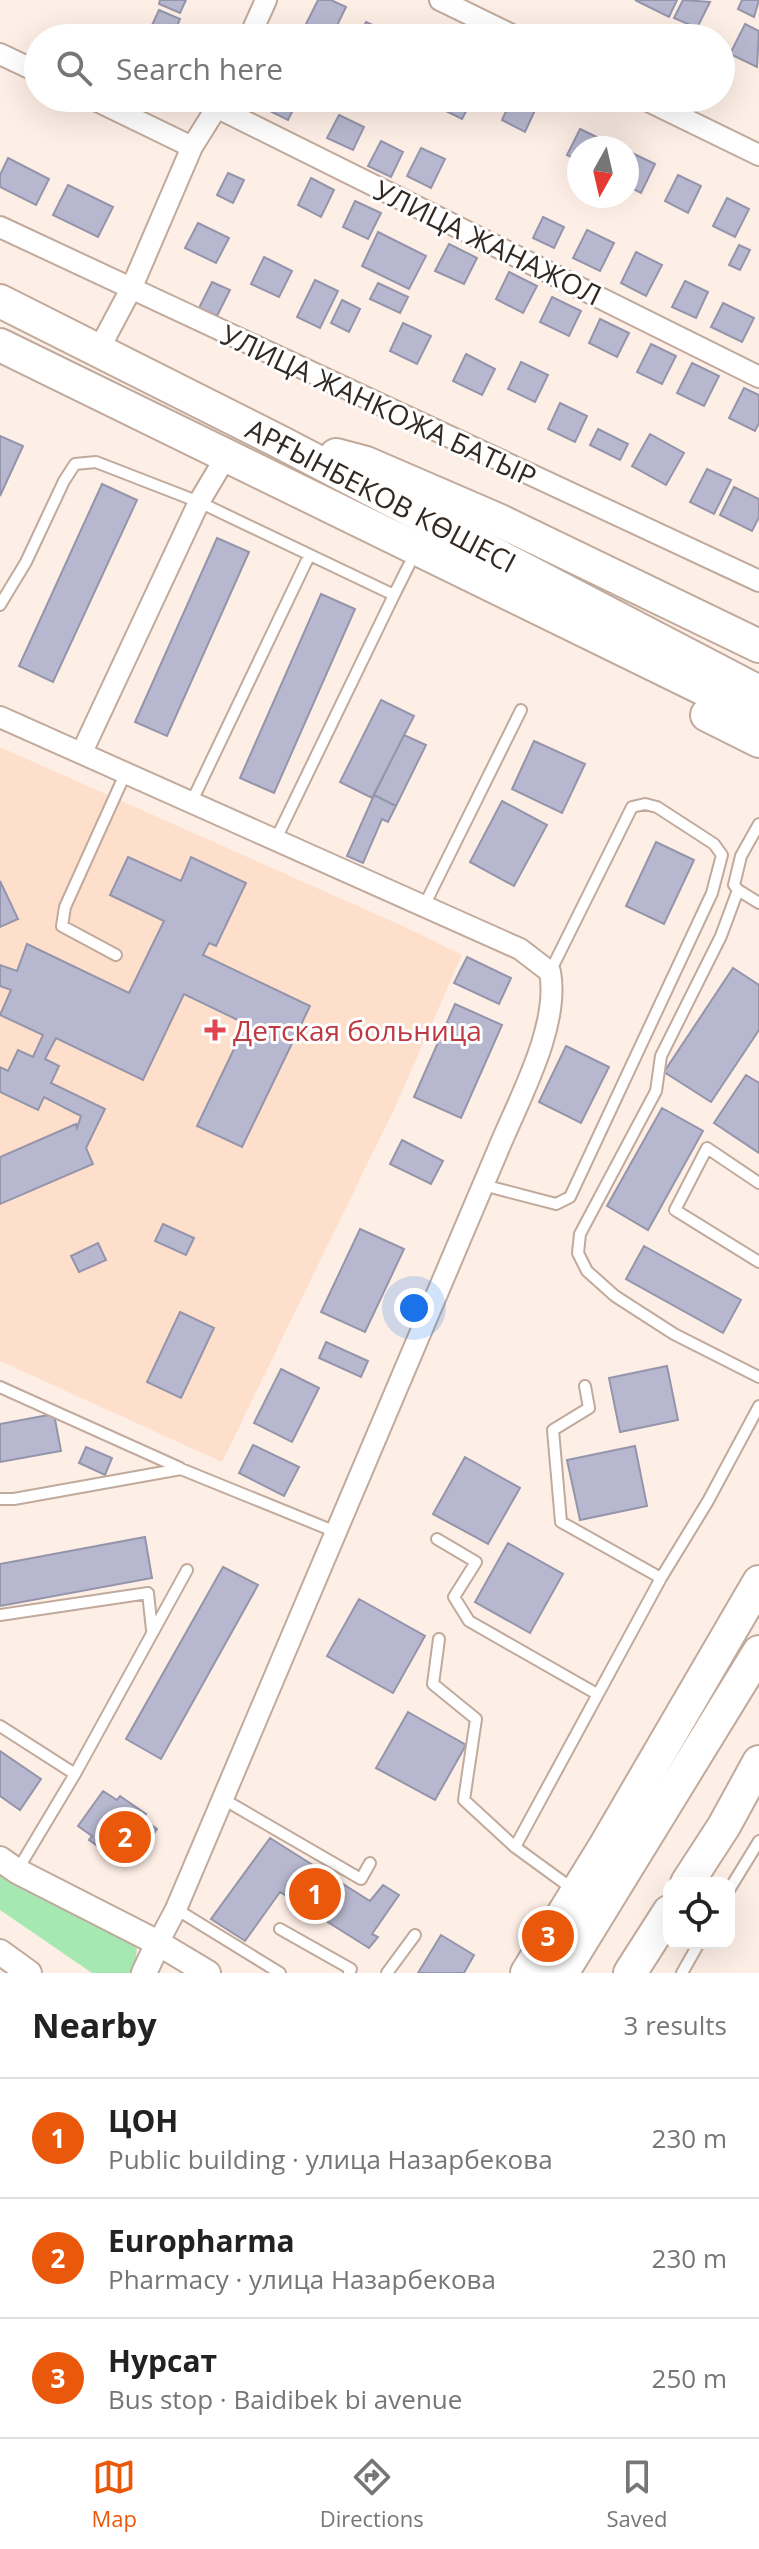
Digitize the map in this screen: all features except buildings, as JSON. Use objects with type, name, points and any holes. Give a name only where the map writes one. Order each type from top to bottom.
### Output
[{"type":"main road","name":"АРҒЫНБЕКОВ КӨШЕСІ","points":[[0,301],[282,443],[759,692]]},
{"type":"main road","name":"АРҒЫНБЕКОВ КӨШЕСІ","points":[[3,354],[227,455],[759,716]]},
{"type":"main road","points":[[282,443],[366,463],[498,520],[759,646]]},
{"type":"main road","points":[[273,478],[324,515],[409,565],[759,741]]},
{"type":"main road","points":[[527,1973],[610,1838],[759,1582]]},
{"type":"main road","points":[[562,1973],[759,1652]]},
{"type":"main road","points":[[587,1973],[759,1693]]},
{"type":"main road","points":[[691,1877],[724,1826],[759,1762]]},
{"type":"main road","points":[[630,1973],[663,1921]]},
{"type":"street","points":[[255,24],[266,0]]},
{"type":"street","points":[[440,0],[489,24]]},
{"type":"street","points":[[0,54],[24,65]]},
{"type":"street","points":[[120,112],[192,147]]},
{"type":"street","points":[[99,349],[131,289],[192,147],[214,112]]},
{"type":"street","name":"УЛИЦА ЖАНАЖОЛ","points":[[238,112],[759,377]]},
{"type":"street","points":[[671,112],[759,155]]},
{"type":"street","name":"УЛИЦА ЖАНКОЖА БАТЫР","points":[[0,227],[759,581]]},
{"type":"street","points":[[82,752],[199,502],[227,455]]},
{"type":"street","points":[[0,717],[520,949],[550,972],[554,991],[547,1031],[176,1909],[144,1973]]},
{"type":"street","points":[[9,1865],[158,1943],[208,1973]]},
{"type":"street","points":[[0,1952],[29,1973]]},
{"type":"lane","points":[[0,605],[26,562],[75,464],[96,462],[199,502],[394,595]]},
{"type":"lane","points":[[192,801],[309,556]]},
{"type":"lane","points":[[276,839],[409,565]]},
{"type":"lane","points":[[424,906],[521,710]]},
{"type":"lane","points":[[116,955],[62,926],[65,907],[126,772]]},
{"type":"lane","points":[[482,1185],[556,1204],[570,1197],[712,893],[722,855],[714,844],[657,807],[645,804],[632,807],[550,972]]},
{"type":"lane","points":[[759,824],[738,866],[734,885],[759,903]]},
{"type":"lane","points":[[738,890],[721,936],[661,1056],[656,1091],[580,1234],[578,1253],[587,1271],[615,1296],[674,1334],[759,1377]]},
{"type":"lane","points":[[759,1183],[707,1148],[675,1210],[759,1262]]},
{"type":"lane","points":[[585,1386],[589,1408],[553,1430],[561,1522],[661,1578]]},
{"type":"lane","points":[[0,1387],[181,1469],[336,1532]]},
{"type":"lane","points":[[515,1847],[661,1578],[708,1501],[759,1406]]},
{"type":"lane","points":[[0,1499],[181,1469]]},
{"type":"lane","points":[[437,1539],[476,1562],[454,1597],[469,1621],[597,1694]]},
{"type":"lane","points":[[9,1865],[75,1774],[187,1570]]},
{"type":"lane","points":[[0,1615],[148,1593],[153,1632]]},
{"type":"lane","points":[[439,1639],[433,1684],[476,1719],[464,1800],[515,1847],[576,1892]]},
{"type":"lane","points":[[0,1726],[75,1774]]},
{"type":"lane","points":[[223,1799],[361,1879],[370,1863]]},
{"type":"lane","points":[[735,1880],[759,1841]]},
{"type":"lane","points":[[176,1909],[280,1973]]},
{"type":"lane","points":[[280,1929],[351,1969],[349,1973]]},
{"type":"lane","points":[[387,1973],[415,1935]]},
{"type":"lane","points":[[682,1973],[696,1949]]},
{"type":"shaded area","name":"Детская больница","points":[[0,747],[462,955],[396,1105],[222,1462],[0,1361]]},
{"type":"green space","points":[[0,1849],[131,1941],[137,1948],[135,1965],[130,1973],[92,1973],[0,1910]]},
{"type":"place","name":"Детская больница","points":[[215,1030]]},
{"type":"place","name":"Europharma","points":[[125,1837]]},
{"type":"place","name":"ЦОН","points":[[315,1894]]},
{"type":"place","name":"Нурсат","points":[[548,1936]]}]
